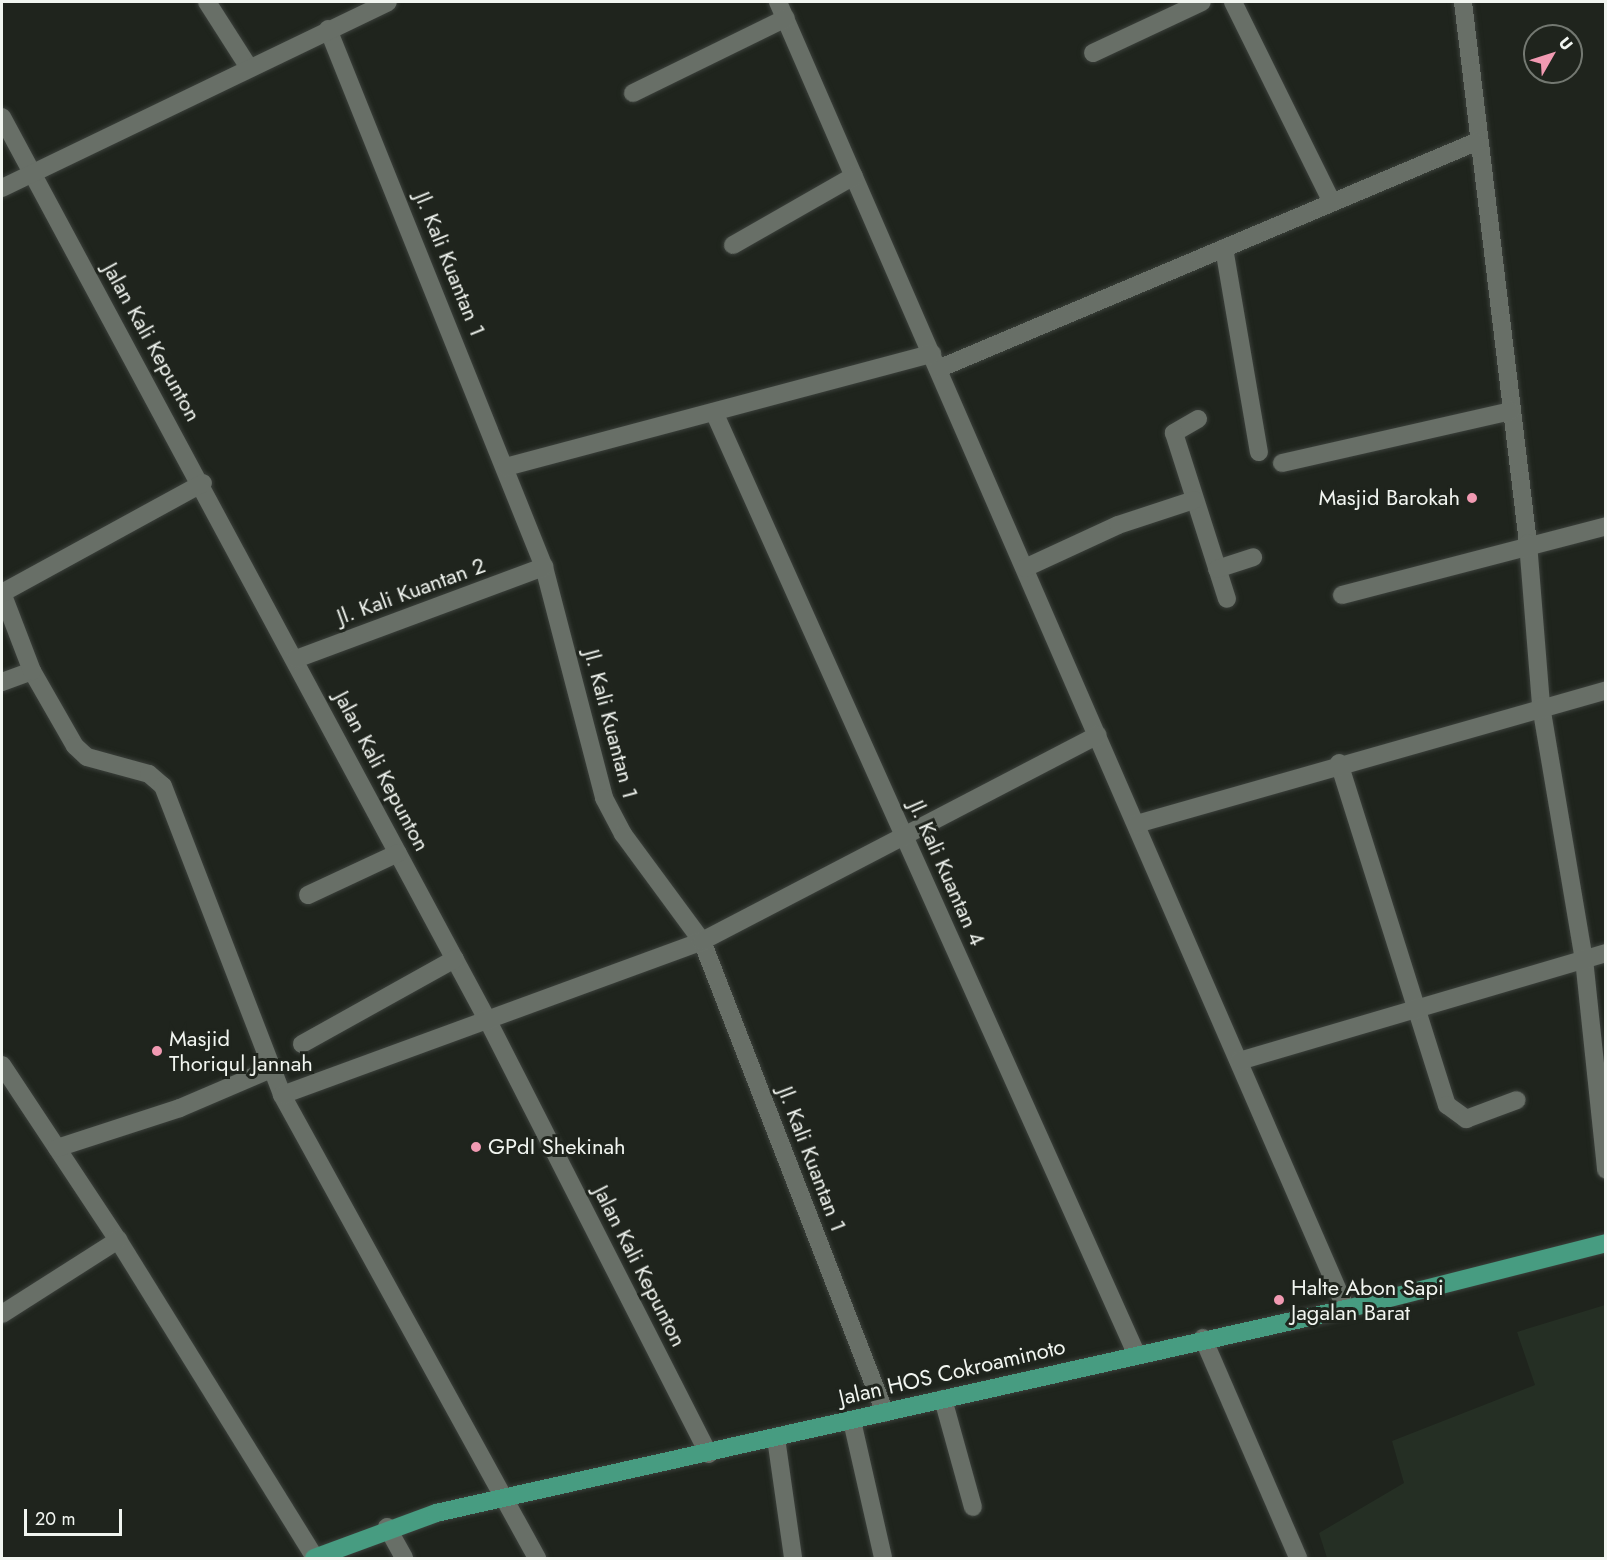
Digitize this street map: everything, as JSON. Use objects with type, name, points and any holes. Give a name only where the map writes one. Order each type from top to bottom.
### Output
[{"type":"main road","name":"Jalan HOS Cokroaminoto","points":[[315,1558],[387,1527],[852,1421],[1136,1353],[1346,1309],[1605,1243]]},
{"type":"street","points":[[207,2],[248,66]]},
{"type":"street","points":[[2,188],[248,66],[388,2]]},
{"type":"street","points":[[1093,53],[1202,2]]},
{"type":"street","points":[[1233,2],[1332,202]]},
{"type":"street","points":[[1463,2],[1476,142],[1528,543],[1541,706],[1584,959],[1605,1170]]},
{"type":"street","points":[[633,93],[782,10],[1346,1309]]},
{"type":"street","name":"Jl. Kali Kuantan 1","points":[[328,29],[506,467],[544,567],[604,798],[623,834],[702,941],[885,1413]]},
{"type":"street","name":"Jalan Kali Kepunton","points":[[2,117],[203,483],[488,1021],[709,1454]]},
{"type":"street","points":[[506,467],[714,412],[935,361],[1224,248],[1476,142]]},
{"type":"street","points":[[734,245],[854,176]]},
{"type":"street","points":[[1224,248],[1259,452]]},
{"type":"street","points":[[1281,463],[1510,411]]},
{"type":"street","name":"Jl. Kali Kuantan 4","points":[[714,412],[1136,1353]]},
{"type":"street","points":[[1198,419],[1174,433],[1227,599]]},
{"type":"street","points":[[203,483],[2,593],[32,671],[75,746],[87,757],[149,774],[163,786],[282,1095],[508,1498],[537,1558]]},
{"type":"street","points":[[1025,568],[1127,522],[1194,501]]},
{"type":"street","points":[[1342,595],[1528,543],[1605,526]]},
{"type":"street","points":[[1217,569],[1253,557]]},
{"type":"street","name":"Jl. Kali Kuantan 2","points":[[296,659],[544,567]]},
{"type":"street","points":[[2,682],[32,671]]},
{"type":"street","points":[[1137,824],[1339,763],[1605,690]]},
{"type":"street","points":[[282,1095],[702,941],[905,839],[1098,735]]},
{"type":"street","points":[[1339,763],[1455,1116],[1466,1119],[1517,1100]]},
{"type":"street","points":[[308,895],[398,853]]},
{"type":"street","points":[[1239,1061],[1605,952]]},
{"type":"street","points":[[302,1044],[455,959]]},
{"type":"street","points":[[2,1065],[118,1240],[315,1558]]},
{"type":"street","points":[[57,1148],[180,1108],[271,1069]]},
{"type":"street","points":[[2,1314],[118,1240]]},
{"type":"street","points":[[1203,1338],[1298,1558]]},
{"type":"street","points":[[943,1399],[973,1507]]},
{"type":"street","points":[[852,1421],[883,1558]]},
{"type":"street","points":[[776,1438],[793,1558]]},
{"type":"street","points":[[387,1527],[404,1558]]},
{"type":"shaded area","points":[[1605,1305],[1605,1558],[1327,1558],[1319,1533],[1404,1483],[1392,1441],[1535,1385],[1517,1332]]},
{"type":"place","name":"Masjid Barokah","points":[[1472,498]]},
{"type":"place","name":"Masjid Thoriqul Jannah","points":[[157,1051]]},
{"type":"place","name":"GPdI Shekinah","points":[[476,1147]]},
{"type":"place","name":"Halte Abon Sapi Jagalan Barat","points":[[1279,1300]]}]
